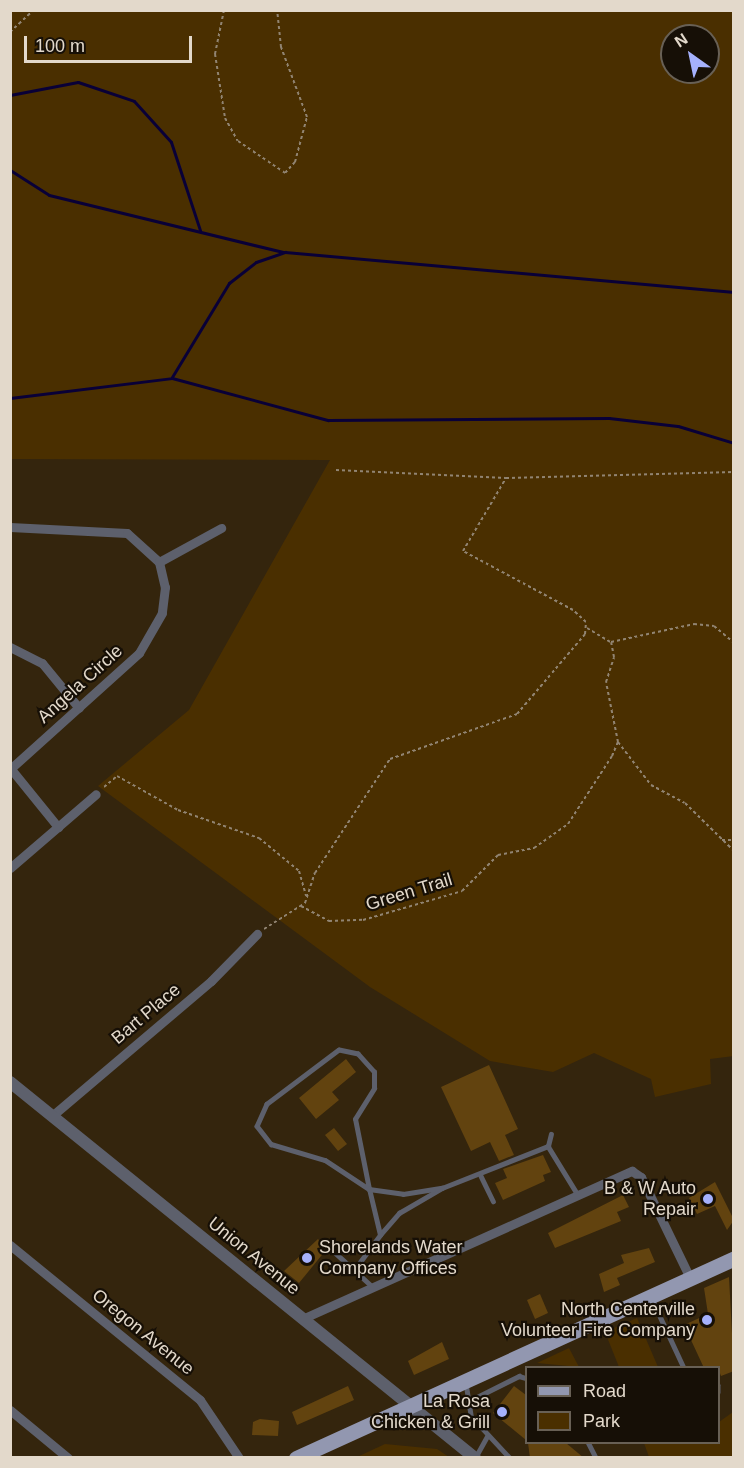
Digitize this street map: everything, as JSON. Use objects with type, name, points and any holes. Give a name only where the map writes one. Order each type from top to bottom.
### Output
[{"type":"main road","points":[[296,1458],[734,1258]]},
{"type":"street","points":[[10,527],[108,528],[135,537],[159,561],[221,528]]},
{"type":"street","name":"Angela Circle","points":[[11,769],[126,668],[159,618],[165,587],[159,561]]},
{"type":"street","points":[[10,647],[42,663],[79,708]]},
{"type":"street","points":[[11,769],[58,827]]},
{"type":"street","points":[[10,868],[96,794]]},
{"type":"street","name":"Bart Place","points":[[53,1115],[211,981],[257,934]]},
{"type":"street","name":"Union Avenue","points":[[10,1082],[475,1458]]},
{"type":"street","points":[[302,1319],[628,1172],[641,1177],[690,1278]]},
{"type":"street","name":"Oregon Avenue","points":[[10,1245],[200,1401],[239,1458]]},
{"type":"street","points":[[10,1410],[68,1458]]},
{"type":"lane","points":[[380,1235],[369,1189],[355,1119],[376,1076],[358,1054],[339,1050],[267,1104],[257,1126],[271,1144],[325,1160],[369,1189],[403,1194],[442,1188],[481,1176],[548,1146]]},
{"type":"lane","points":[[551,1134],[548,1146],[578,1195]]},
{"type":"lane","points":[[481,1176],[493,1200]]},
{"type":"lane","points":[[354,1270],[399,1213],[442,1188]]},
{"type":"lane","points":[[330,1248],[374,1288]]},
{"type":"lane","points":[[651,1297],[683,1366]]},
{"type":"lane","points":[[469,1401],[519,1376],[525,1378]]},
{"type":"lane","points":[[466,1382],[471,1416],[510,1458]]},
{"type":"lane","points":[[475,1458],[488,1435]]},
{"type":"lane","points":[[589,1444],[596,1458]]},
{"type":"path","points":[[10,32],[34,10]]},
{"type":"path","points":[[224,10],[215,54],[225,118],[238,141],[285,173],[295,162],[307,117],[281,47],[277,10]]},
{"type":"path","points":[[336,470],[506,478],[734,472]]},
{"type":"path","points":[[506,478],[462,551],[573,610],[587,628],[611,642],[694,624],[714,626],[734,643]]},
{"type":"path","points":[[257,934],[301,906],[307,899],[315,873],[382,766],[409,749],[517,714],[587,628]]},
{"type":"path","points":[[611,642],[614,657],[606,682],[618,742],[651,785],[685,803],[734,851]]},
{"type":"path","name":"Green Trail","points":[[301,906],[329,921],[363,920],[462,891],[498,855],[534,848],[568,824],[618,742]]},
{"type":"path","points":[[96,794],[117,776],[178,810],[236,826],[299,871],[307,899]]},
{"type":"path","points":[[722,840],[734,840]]},
{"type":"green space","points":[[11,10],[733,11],[734,1056],[710,1059],[711,1084],[655,1097],[651,1079],[594,1053],[553,1072],[490,1061],[370,987],[98,786],[189,710],[330,460],[11,459]]},
{"type":"green space","points":[[637,1318],[658,1366],[619,1366],[605,1332]]},
{"type":"green space","points":[[569,1348],[578,1366],[568,1366],[537,1363]]},
{"type":"green space","points":[[733,1412],[733,1457],[649,1457],[644,1444],[720,1444],[720,1421]]},
{"type":"green space","points":[[385,1444],[437,1449],[449,1457],[357,1457]]},
{"type":"building","points":[[346,1059],[356,1072],[332,1092],[339,1100],[316,1119],[299,1098]]},
{"type":"building","points":[[489,1065],[518,1129],[505,1135],[514,1155],[499,1161],[490,1142],[471,1151],[441,1087]]},
{"type":"building","points":[[334,1128],[347,1144],[338,1151],[325,1135]]},
{"type":"building","points":[[543,1155],[551,1172],[543,1175],[545,1181],[503,1200],[495,1183],[507,1178],[503,1169]]},
{"type":"building","name":"B & W Auto Repair","points":[[715,1182],[734,1220],[727,1230],[715,1206],[697,1214],[689,1198]]},
{"type":"building","points":[[623,1195],[629,1207],[617,1212],[621,1221],[555,1248],[548,1233]]},
{"type":"building","name":"Shorelands Water Company Offices","points":[[318,1239],[326,1250],[299,1283],[284,1271]]},
{"type":"building","points":[[649,1248],[655,1262],[617,1278],[620,1285],[604,1292],[599,1274],[624,1263],[621,1255]]},
{"type":"building","name":"North Centerville Volunteer Fire Company","points":[[729,1277],[734,1371],[721,1376],[720,1366],[703,1366],[684,1325],[708,1314],[704,1288]]},
{"type":"building","points":[[540,1294],[548,1313],[535,1319],[527,1300]]},
{"type":"building","points":[[442,1342],[449,1359],[414,1375],[408,1361]]},
{"type":"building","points":[[348,1386],[354,1400],[297,1425],[292,1412]]},
{"type":"building","points":[[514,1386],[525,1394],[525,1439],[493,1413]]},
{"type":"building","points":[[260,1419],[279,1421],[278,1436],[252,1435],[253,1422]]},
{"type":"building","points":[[528,1444],[567,1444],[584,1458],[530,1458]]},
{"type":"waterway","points":[[10,95],[78,82],[134,101],[171,142],[200,230]]},
{"type":"waterway","points":[[10,170],[49,195],[283,252]]},
{"type":"waterway","points":[[172,377],[229,283],[256,262],[285,252],[734,292]]},
{"type":"waterway","points":[[10,398],[172,378],[328,420],[609,418],[678,426],[734,443]]},
{"type":"place","name":"B & W Auto Repair","points":[[708,1199]]},
{"type":"place","name":"Shorelands Water Company Offices","points":[[307,1258]]},
{"type":"place","name":"North Centerville Volunteer Fire Company","points":[[707,1320]]},
{"type":"place","name":"La Rosa Chicken & Grill","points":[[502,1412]]}]
